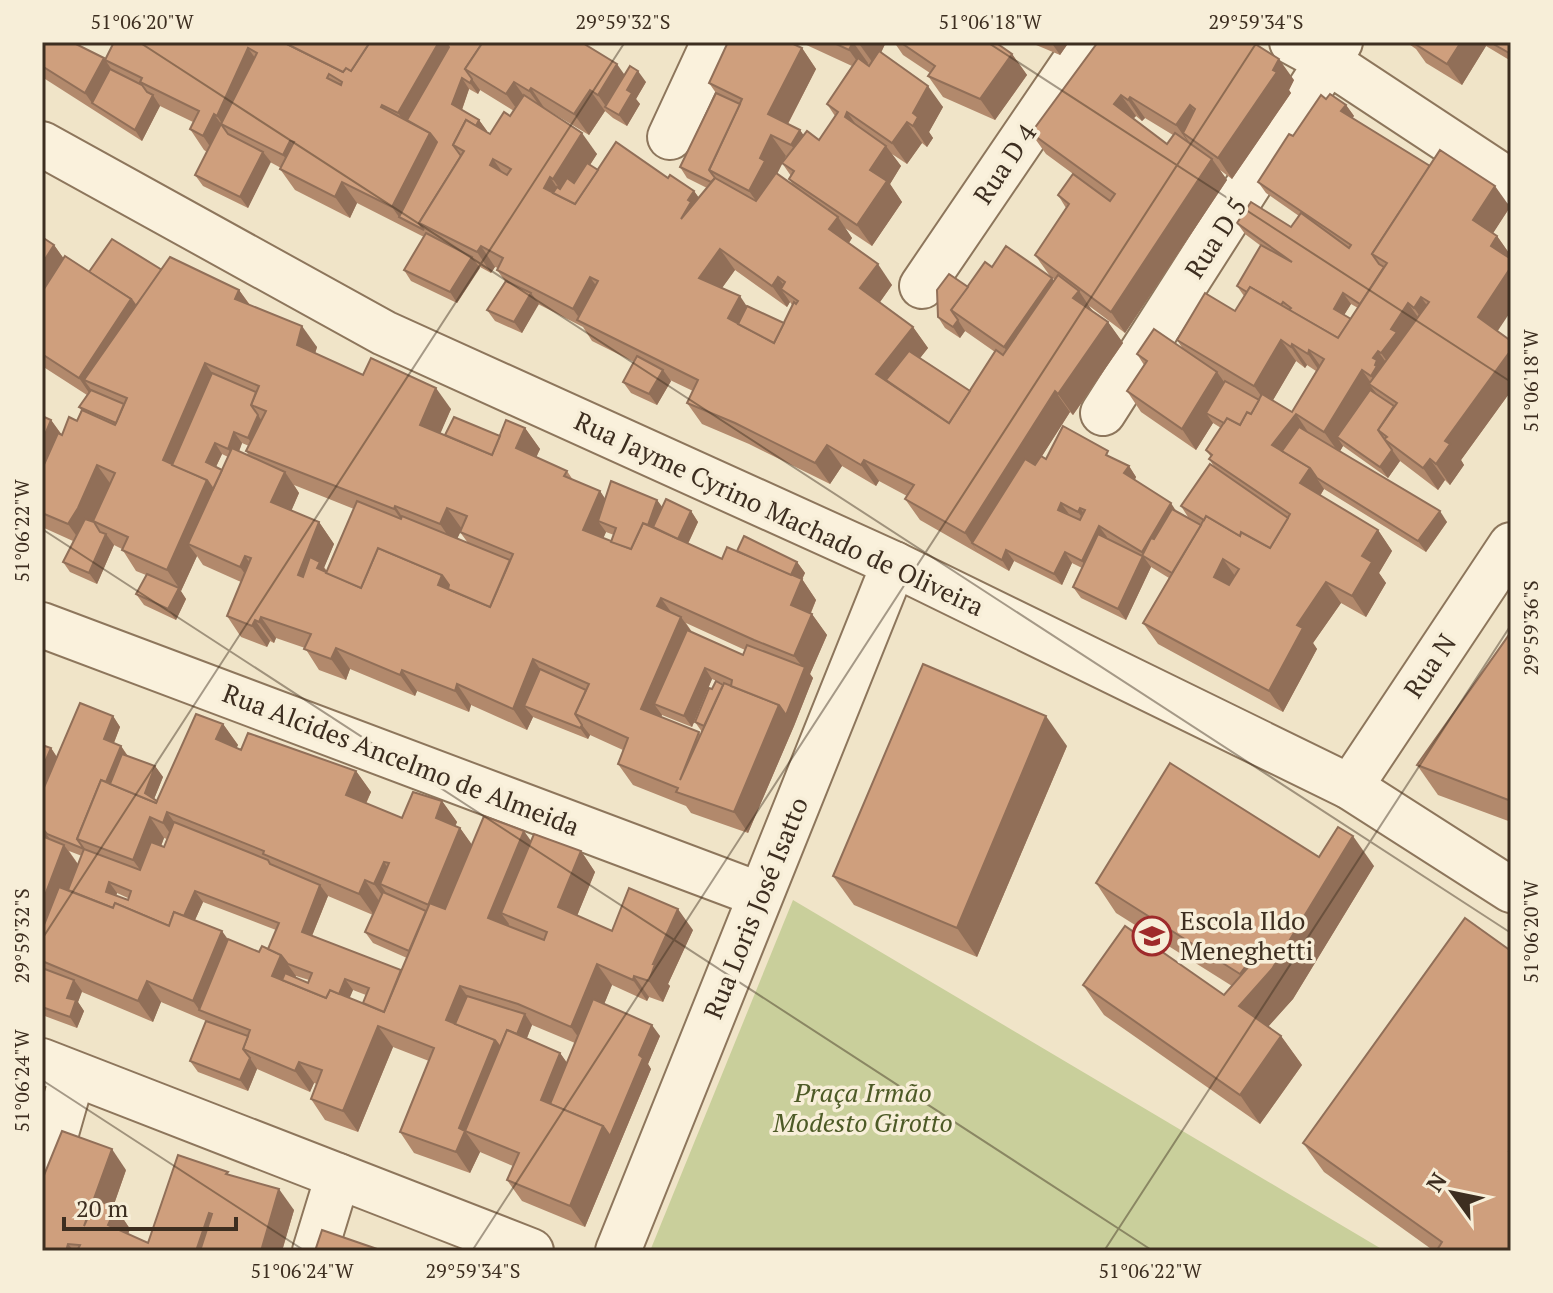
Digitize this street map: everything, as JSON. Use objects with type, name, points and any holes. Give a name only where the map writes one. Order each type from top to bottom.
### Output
[{"type":"street","points":[[670,137],[714,42]]},
{"type":"street","name":"Rua D 4","points":[[922,286],[1088,42]]},
{"type":"street","points":[[1320,49],[1511,182]]},
{"type":"street","name":"Rua D 5","points":[[1103,413],[1320,49]]},
{"type":"street","name":"Rua Jayme Cyrino Machado de Oliveira","points":[[42,144],[384,333],[894,564],[1350,787],[1511,890]]},
{"type":"street","name":"Rua N","points":[[1350,787],[1511,545]]},
{"type":"street","name":"Rua Loris José Isatto","points":[[618,1251],[894,564]]},
{"type":"street","name":"Rua Alcides Ancelmo de Almeida","points":[[42,625],[760,895]]},
{"type":"street","points":[[42,1182],[57,1067],[531,1251]]},
{"type":"street","points":[[315,1251],[338,1176]]},
{"type":"green space","name":"Praça Irmão Modesto Girotto","points":[[793,900],[1385,1251],[650,1251]]},
{"type":"building","points":[[42,42],[72,42],[104,58],[85,93],[42,66]]},
{"type":"building","points":[[114,42],[283,42],[343,72],[346,68],[351,71],[370,42],[439,42],[398,113],[381,107],[430,133],[392,207],[342,182],[335,197],[280,169],[294,142],[290,141],[283,155],[221,124],[257,53],[248,48],[217,116],[214,114],[203,136],[190,129],[199,111],[140,82],[142,78],[105,60]],"holes":[[[329,74],[342,82],[341,85],[327,78]]]},
{"type":"building","points":[[283,42],[370,42],[351,71],[346,68],[343,72]]},
{"type":"building","points":[[445,42],[483,42],[465,69],[472,79],[470,83],[462,78],[452,104],[479,120],[476,126],[466,120],[453,145],[461,156],[419,223],[424,230],[399,217],[437,142],[430,133],[407,120],[449,47]]},
{"type":"building","points":[[483,42],[581,42],[617,64],[598,95],[590,90],[574,114],[531,88],[529,91],[514,82],[506,94],[465,69]]},
{"type":"building","points":[[728,42],[789,42],[802,48],[768,114],[800,130],[791,145],[771,135],[760,158],[765,161],[749,191],[709,170],[742,99],[709,83]]},
{"type":"building","points":[[832,42],[853,42],[849,50]]},
{"type":"building","points":[[900,42],[995,42],[1012,54],[980,99],[928,76],[935,66]]},
{"type":"building","points":[[1098,42],[1252,42],[1279,59],[1273,70],[1277,72],[1218,158],[1183,133],[1195,109],[1190,105],[1176,125],[1130,97],[1128,100],[1121,95],[1114,104],[1167,144],[1175,133],[1212,159],[1111,312],[1035,255],[1069,204],[1058,195],[1073,174],[1110,201],[1115,194],[1031,133]]},
{"type":"building","points":[[1412,42],[1461,42],[1447,64]]},
{"type":"building","points":[[1490,42],[1511,42],[1511,54]]},
{"type":"building","points":[[879,51],[928,86],[913,113],[918,117],[913,126],[907,122],[892,143],[847,112],[845,117],[886,146],[870,170],[887,181],[857,225],[789,179],[794,171],[782,163],[807,131],[819,140],[838,112],[827,104],[858,58],[869,66]]},
{"type":"building","points":[[630,66],[638,71],[627,90],[632,93],[619,115],[605,107]]},
{"type":"building","points":[[110,69],[142,85],[153,95],[135,130],[92,103]]},
{"type":"building","points":[[716,93],[740,104],[709,170],[715,178],[711,182],[680,167]]},
{"type":"building","points":[[1330,94],[1346,105],[1341,111],[1430,166],[1372,254],[1384,267],[1360,304],[1343,293],[1334,309],[1351,319],[1338,338],[1289,310],[1291,308],[1283,302],[1281,305],[1250,287],[1247,292],[1237,286],[1261,245],[1292,262],[1237,223],[1251,202],[1291,227],[1301,213],[1349,248],[1351,245],[1258,182],[1289,134],[1293,136],[1321,95],[1326,99]]},
{"type":"building","points":[[524,95],[582,133],[544,188],[575,204],[616,142],[668,178],[670,175],[694,191],[681,219],[715,178],[756,201],[776,173],[838,217],[829,229],[878,264],[860,288],[913,327],[876,374],[949,423],[996,350],[1003,355],[1058,275],[1079,291],[1073,298],[1108,322],[1058,394],[1055,391],[965,533],[905,499],[914,485],[864,460],[861,465],[827,445],[815,463],[687,403],[698,380],[577,320],[598,281],[590,277],[573,309],[497,270],[503,258],[481,246],[477,252],[419,223],[464,151],[453,145],[466,120],[490,134],[504,112],[510,116]],"holes":[[[493,159],[511,169],[507,175],[490,165]],[[720,249],[772,286],[778,277],[785,282],[781,289],[798,301],[796,304],[794,302],[774,343],[728,318],[740,296],[699,278]]]},
{"type":"building","points":[[221,124],[228,134],[263,152],[240,197],[195,175]]},
{"type":"building","points":[[1440,150],[1495,186],[1473,220],[1497,236],[1491,246],[1511,259],[1511,267],[1478,317],[1511,341],[1511,350],[1445,441],[1450,444],[1436,464],[1430,459],[1423,468],[1384,439],[1387,437],[1378,430],[1397,403],[1369,384],[1429,302],[1421,297],[1414,308],[1408,303],[1391,329],[1397,332],[1381,353],[1378,351],[1373,358],[1377,360],[1377,366],[1371,376],[1362,370],[1324,432],[1296,414],[1272,445],[1310,468],[1300,483],[1378,530],[1362,556],[1372,562],[1352,596],[1326,582],[1297,625],[1303,628],[1269,691],[1143,623],[1206,516],[1240,536],[1241,532],[1270,548],[1290,514],[1209,459],[1212,455],[1206,450],[1227,418],[1240,425],[1247,412],[1251,414],[1262,394],[1292,412],[1324,359],[1281,340],[1254,386],[1177,340],[1205,293],[1235,311],[1250,287],[1338,338],[1387,263],[1372,254]],"holes":[[[1223,559],[1239,569],[1229,585],[1214,577]]]},
{"type":"building","points":[[587,163],[598,170],[575,204],[553,193],[567,178],[574,183]]},
{"type":"building","points":[[426,233],[472,257],[450,292],[404,270]]},
{"type":"building","points":[[42,237],[54,245],[42,264]]},
{"type":"building","points":[[112,239],[162,270],[136,306],[131,299],[89,272]]},
{"type":"building","points":[[1006,246],[1052,278],[1004,347],[951,310],[985,262],[992,267]]},
{"type":"building","points":[[65,256],[131,299],[79,378],[42,354],[42,292]]},
{"type":"building","points":[[170,257],[239,290],[235,299],[302,326],[297,345],[363,375],[371,358],[436,388],[420,425],[492,455],[506,420],[525,428],[516,448],[567,471],[564,476],[600,491],[583,530],[631,549],[643,523],[722,559],[727,547],[802,579],[791,605],[812,614],[794,656],[661,598],[657,606],[681,617],[641,709],[699,732],[680,780],[724,683],[779,705],[734,812],[676,792],[678,788],[618,764],[628,738],[575,714],[589,684],[533,659],[513,709],[457,684],[455,691],[402,670],[400,675],[336,648],[331,659],[304,649],[311,634],[261,617],[252,626],[227,616],[251,558],[245,556],[240,567],[188,544],[232,448],[285,472],[271,502],[319,522],[298,575],[303,577],[310,557],[320,562],[317,568],[361,588],[378,548],[442,575],[438,585],[490,607],[513,554],[460,532],[467,516],[447,508],[440,524],[246,451],[266,411],[251,405],[259,386],[205,363],[163,460],[207,480],[167,570],[122,550],[128,537],[93,521],[115,473],[97,465],[68,524],[42,513],[42,469],[69,417],[77,421],[82,410],[115,425],[127,398],[84,380]]},
{"type":"building","points":[[949,274],[968,287],[951,310],[958,320],[953,327],[938,317],[937,290]]},
{"type":"building","points":[[506,281],[531,293],[514,322],[487,310]]},
{"type":"building","points":[[747,306],[784,323],[774,343],[738,324]]},
{"type":"building","points":[[1154,329],[1217,372],[1182,429],[1127,391],[1147,361],[1137,354]]},
{"type":"building","points":[[909,351],[970,391],[949,423],[886,380]]},
{"type":"building","points":[[637,356],[663,370],[649,394],[623,382]]},
{"type":"building","points":[[212,373],[256,392],[251,405],[258,415],[248,438],[234,432],[228,449],[215,443],[206,462],[222,470],[213,489],[207,480],[172,465]]},
{"type":"building","points":[[1225,381],[1259,400],[1240,425],[1227,418],[1224,423],[1206,413]]},
{"type":"building","points":[[91,390],[124,404],[116,423],[79,407]]},
{"type":"building","points":[[1370,390],[1394,406],[1378,430],[1392,450],[1380,467],[1337,437]]},
{"type":"building","points":[[42,416],[51,420],[42,442]]},
{"type":"building","points":[[454,417],[500,436],[492,455],[445,435]]},
{"type":"building","points":[[1063,426],[1108,451],[1106,455],[1129,466],[1124,473],[1171,503],[1142,552],[1099,526],[1082,561],[1065,552],[1054,574],[1006,550],[1002,560],[972,543],[1025,459],[1035,465],[1041,456],[1046,459]],"holes":[[[1061,503],[1078,512],[1080,508],[1085,510],[1080,520],[1058,510]]]},
{"type":"building","points":[[1299,427],[1440,511],[1418,541],[1317,478],[1310,468],[1282,451]]},
{"type":"building","points":[[1210,464],[1288,518],[1270,548],[1241,532],[1240,536],[1206,516],[1204,520],[1181,506]]},
{"type":"building","points":[[611,481],[657,500],[648,525],[643,523],[631,549],[611,542],[616,528],[598,521]]},
{"type":"building","points":[[666,499],[691,511],[678,539],[653,527]]},
{"type":"building","points":[[357,501],[510,560],[490,607],[448,589],[449,585],[442,575],[378,548],[361,588],[326,573]]},
{"type":"building","points":[[1172,509],[1201,525],[1172,573],[1143,556],[1118,609],[1073,587],[1098,534],[1142,556]]},
{"type":"building","points":[[85,519],[94,522],[100,532],[106,534],[89,573],[63,562]]},
{"type":"building","points":[[744,536],[797,562],[791,575],[737,551]]},
{"type":"building","points":[[147,574],[179,588],[168,609],[136,594]]},
{"type":"building","points":[[687,630],[743,655],[747,645],[805,667],[786,715],[779,705],[731,686],[732,680],[705,668],[684,716],[654,704]]},
{"type":"building","points":[[1511,632],[1511,801],[1417,765]]},
{"type":"building","points":[[923,664],[1046,716],[957,928],[833,876]]},
{"type":"building","points":[[540,669],[586,690],[575,714],[582,725],[580,728],[524,706]]},
{"type":"building","points":[[716,681],[723,685],[704,726],[695,722],[709,688],[712,689]]},
{"type":"building","points":[[80,703],[113,716],[104,739],[121,746],[106,782],[101,780],[77,839],[84,849],[47,834],[42,828],[42,792]]},
{"type":"building","points":[[196,714],[223,724],[216,739],[241,750],[248,733],[356,771],[346,795],[402,818],[413,792],[442,801],[436,818],[460,828],[429,903],[445,909],[484,816],[524,831],[488,918],[544,940],[547,932],[501,913],[534,834],[581,851],[558,907],[612,931],[629,888],[678,909],[653,964],[649,981],[634,976],[633,980],[597,964],[571,1027],[518,1004],[460,986],[446,1020],[495,1040],[459,1128],[465,1131],[456,1152],[400,1132],[434,1048],[378,1026],[343,1111],[311,1099],[322,1070],[299,1062],[295,1071],[243,1049],[250,1030],[199,1010],[228,939],[259,952],[262,946],[281,955],[272,976],[326,998],[330,990],[384,1012],[429,905],[380,884],[389,863],[384,862],[374,884],[365,880],[359,894],[167,812],[163,823],[150,817],[133,860],[77,839],[101,780],[156,803]]},
{"type":"building","points":[[42,745],[51,748],[42,769]]},
{"type":"building","points":[[122,754],[155,766],[145,793],[156,803],[110,784]]},
{"type":"building","points":[[1170,763],[1319,857],[1338,827],[1353,836],[1272,969],[1239,1006],[1281,1036],[1240,1095],[1083,985],[1125,926],[1224,995],[1251,964],[1248,963],[1240,974],[1096,883]]},
{"type":"building","points":[[174,822],[320,885],[302,932],[401,970],[384,1012],[363,1003],[369,988],[345,979],[339,994],[330,990],[326,998],[282,980],[285,973],[308,983],[312,973],[288,964],[281,955],[268,949],[279,923],[195,891],[184,916],[174,912],[169,926],[115,903],[113,908],[68,890],[84,849],[140,870],[151,842],[164,847]],"holes":[[[109,882],[131,891],[128,900],[106,892]]]},
{"type":"building","points":[[42,836],[64,845],[42,903]]},
{"type":"building","points":[[59,887],[113,908],[115,903],[169,926],[174,912],[222,931],[193,1001],[147,981],[138,1001],[42,961],[42,930]]},
{"type":"building","points":[[383,892],[426,911],[409,951],[365,932]]},
{"type":"building","points":[[1465,918],[1511,951],[1511,1251],[1437,1250],[1442,1242],[1303,1143]]},
{"type":"building","points":[[42,968],[74,980],[67,998],[76,1000],[70,1017],[42,1007]]},
{"type":"building","points":[[467,996],[525,1014],[517,1034],[507,1030],[500,1047],[495,1040],[455,1024]]},
{"type":"building","points":[[593,999],[652,1025],[639,1055],[643,1058],[610,1136],[603,1126],[550,1104]]},
{"type":"building","points":[[206,1021],[248,1036],[243,1049],[250,1058],[240,1080],[190,1061]]},
{"type":"building","points":[[507,1030],[560,1053],[541,1100],[603,1126],[570,1206],[507,1180],[519,1153],[465,1131]]},
{"type":"building","points":[[62,1131],[112,1149],[84,1226],[96,1199],[116,1208],[108,1225],[148,1243],[178,1155],[228,1172],[226,1174],[279,1189],[261,1251],[200,1251],[212,1214],[209,1213],[196,1251],[77,1251],[80,1245],[68,1244],[66,1251],[42,1251],[42,1180]]},
{"type":"building","points":[[322,1230],[383,1251],[315,1251]]},
{"type":"place","name":"Escola Ildo Meneghetti","points":[[1152,936]]}]
